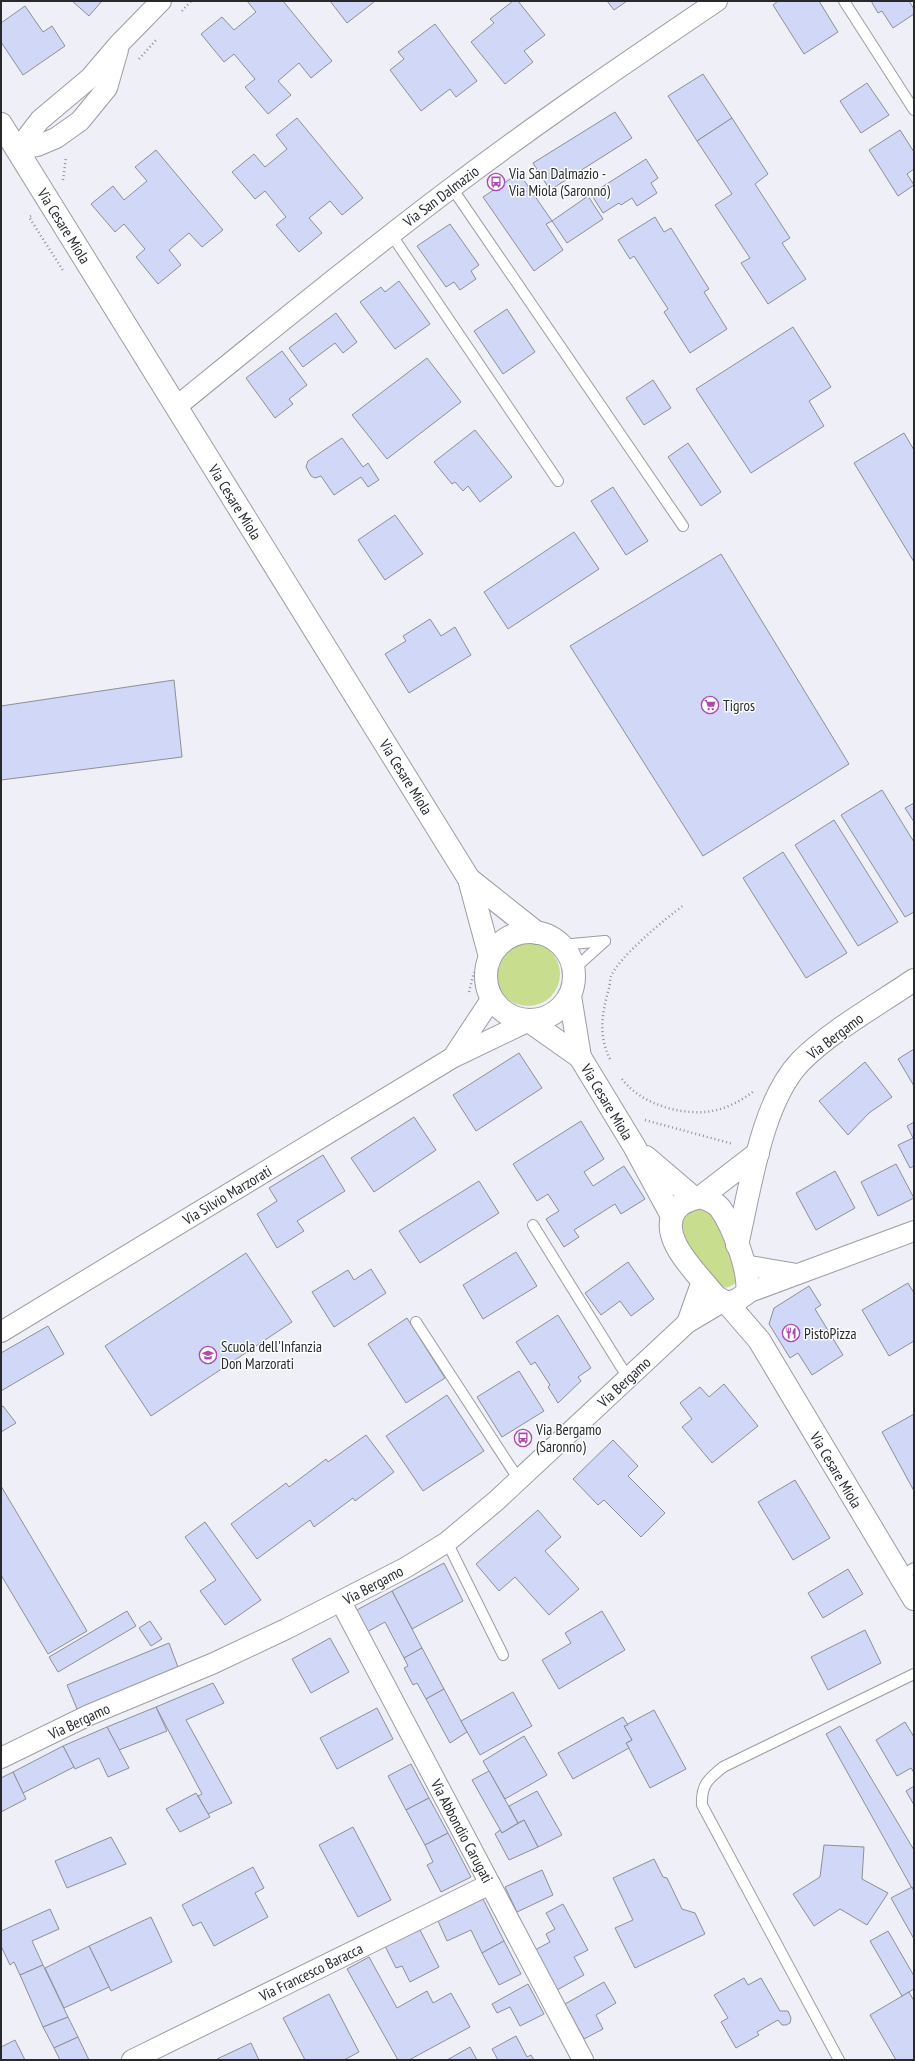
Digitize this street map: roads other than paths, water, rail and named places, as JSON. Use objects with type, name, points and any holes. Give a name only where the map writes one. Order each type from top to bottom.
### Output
[{"type":"street","points":[[17,150],[40,120],[90,78],[119,44],[161,1]]},
{"type":"street","name":"Via San Dalmazio","points":[[176,407],[391,234],[452,188],[579,96],[717,1]]},
{"type":"street","points":[[17,150],[37,146],[56,138],[80,121],[107,88],[119,44]]},
{"type":"street","name":"Via Cesare Miola","points":[[1,124],[469,879],[490,957]]},
{"type":"street","name":"Via Cesare Miola","points":[[469,879],[537,933]]},
{"type":"street","name":"Via Cesare Miola","points":[[561,944],[548,936],[529,932],[512,936],[501,943],[490,957],[486,973],[487,987],[492,998],[500,1009],[513,1017],[529,1020],[552,1015],[570,996],[574,982],[574,969]]},
{"type":"street","points":[[561,944],[569,956],[574,969]]},
{"type":"street","name":"Via Bergamo","points":[[737,1245],[749,1149],[767,1121],[776,1099],[799,1063],[832,1035],[914,980]]},
{"type":"street","name":"Via Cesare Miola","points":[[570,996],[580,1057],[634,1146],[672,1216],[670,1228],[674,1244],[716,1298],[736,1298]]},
{"type":"street","name":"Via Silvio Marzorati","points":[[452,1058],[492,998]]},
{"type":"street","name":"Via Cesare Miola","points":[[529,1020],[580,1057]]},
{"type":"street","name":"Via Silvio Marzorati","points":[[1,1332],[452,1058],[529,1020]]},
{"type":"street","name":"Via Cesare Miola","points":[[634,1146],[698,1198],[712,1201],[719,1207],[725,1216],[737,1245],[747,1280],[736,1298]]},
{"type":"street","points":[[672,1216],[681,1205],[698,1198],[749,1149]]},
{"type":"street","name":"Via Bergamo","points":[[1,1758],[89,1716],[214,1663],[341,1602],[405,1568],[447,1542],[519,1480],[687,1323],[736,1298],[914,1231]]},
{"type":"street","points":[[744,1266],[799,1274]]},
{"type":"street","name":"Via Bergamo","points":[[687,1323],[702,1281]]},
{"type":"street","name":"Via Cesare Miola","points":[[736,1298],[759,1340],[907,1572],[914,1599]]},
{"type":"street","name":"Via Abbondio Carugati","points":[[341,1602],[583,2060]]},
{"type":"street","name":"Via Francesco Baracca","points":[[132,2060],[490,1884]]},
{"type":"lane","points":[[844,1],[914,110]]},
{"type":"lane","points":[[452,188],[683,526]]},
{"type":"lane","points":[[391,234],[558,481]]},
{"type":"lane","points":[[561,944],[605,941],[574,969]]},
{"type":"lane","points":[[533,1225],[628,1378]]},
{"type":"lane","points":[[416,1322],[519,1480]]},
{"type":"lane","points":[[447,1542],[503,1656]]},
{"type":"lane","points":[[839,2060],[702,1805],[702,1792],[709,1778],[723,1767],[914,1674]]},
{"type":"place","name":"Via San Dalmazio - Via Miola (Saronno)","points":[[496,182]]},
{"type":"place","name":"Tigros","points":[[710,705]]},
{"type":"place","name":"PistoPizza","points":[[791,1333]]},
{"type":"place","name":"Scuola dell'Infanzia Don Marzorati","points":[[208,1355]]},
{"type":"place","name":"Via Bergamo (Saronno)","points":[[523,1438]]}]
